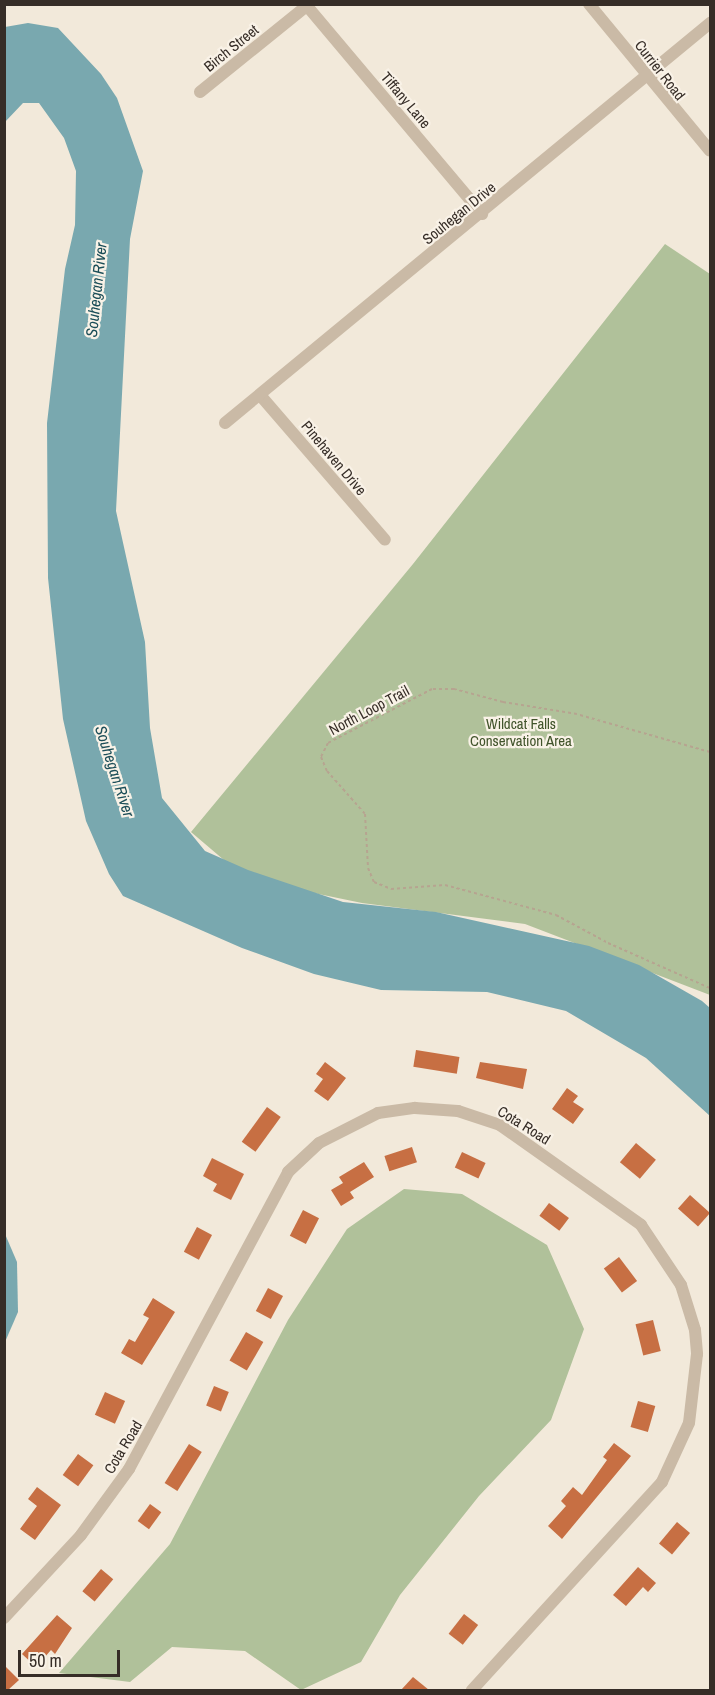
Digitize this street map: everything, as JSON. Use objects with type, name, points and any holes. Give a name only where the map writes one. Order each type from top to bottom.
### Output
[{"type":"street","name":"Currier Road","points":[[589,4],[648,78],[711,151]]},
{"type":"street","name":"Birch Street","points":[[200,92],[308,5]]},
{"type":"street","name":"Tiffany Lane","points":[[308,5],[482,214]]},
{"type":"street","name":"Souhegan Drive","points":[[225,423],[648,78],[711,23]]},
{"type":"street","name":"Pinehaven Drive","points":[[260,395],[385,540]]},
{"type":"street","name":"Cota Road","points":[[4,1618],[81,1534],[129,1469],[288,1172],[319,1143],[378,1113],[415,1108],[458,1111],[500,1125],[641,1225],[681,1285],[695,1330],[697,1354],[689,1423],[662,1482],[472,1690]]},
{"type":"path","name":"North Loop Trail","points":[[711,752],[577,714],[503,702],[454,689],[432,689],[328,742],[321,757],[327,771],[365,814],[368,867],[374,882],[391,889],[445,885],[556,915],[608,943],[711,988]]},
{"type":"green space","name":"Wildcat Falls Conservation Area","points":[[665,244],[710,274],[710,995],[525,924],[362,903],[275,885],[231,866],[191,832],[413,564]]},
{"type":"green space","points":[[404,1189],[462,1194],[547,1245],[584,1329],[551,1420],[479,1496],[400,1595],[361,1662],[301,1690],[245,1651],[172,1647],[130,1682],[59,1673],[170,1544],[288,1320],[347,1229]]},
{"type":"water","name":"Souhegan River","points":[[28,23],[58,28],[101,74],[117,98],[143,171],[130,239],[116,511],[145,642],[150,728],[162,798],[205,851],[248,870],[343,902],[436,912],[589,946],[639,965],[702,1001],[710,1008],[710,1116],[646,1058],[566,1011],[487,992],[381,990],[314,974],[242,948],[123,896],[109,874],[86,821],[63,719],[48,578],[47,423],[65,269],[75,225],[76,171],[64,138],[39,103],[23,103],[5,122],[5,27]]},
{"type":"water","points":[[5,1234],[17,1262],[18,1312],[5,1342]]},
{"type":"building","points":[[416,1050],[459,1057],[457,1074],[413,1067]]},
{"type":"building","points":[[325,1062],[346,1078],[328,1101],[314,1091],[323,1079],[316,1074]]},
{"type":"building","points":[[480,1062],[527,1069],[523,1089],[476,1078]]},
{"type":"building","points":[[567,1088],[578,1096],[573,1102],[584,1109],[573,1124],[552,1109]]},
{"type":"building","points":[[267,1107],[281,1117],[255,1152],[242,1142]]},
{"type":"building","points":[[636,1143],[656,1160],[640,1179],[620,1162]]},
{"type":"building","points":[[412,1147],[417,1162],[389,1171],[384,1156]]},
{"type":"building","points":[[462,1152],[486,1163],[478,1178],[455,1167]]},
{"type":"building","points":[[212,1158],[244,1174],[231,1200],[213,1191],[217,1184],[203,1176]]},
{"type":"building","points":[[364,1162],[374,1177],[350,1192],[354,1198],[341,1206],[331,1190],[343,1183],[339,1177]]},
{"type":"building","points":[[690,1195],[710,1213],[698,1226],[678,1208]]},
{"type":"building","points":[[549,1203],[569,1218],[559,1231],[539,1216]]},
{"type":"building","points":[[303,1210],[319,1218],[306,1244],[290,1236]]},
{"type":"building","points":[[197,1227],[212,1235],[199,1260],[184,1252]]},
{"type":"building","points":[[619,1257],[637,1281],[622,1292],[604,1268]]},
{"type":"building","points":[[268,1288],[283,1296],[271,1319],[256,1311]]},
{"type":"building","points":[[153,1298],[175,1312],[142,1365],[121,1353],[129,1339],[135,1342],[149,1318],[143,1315]]},
{"type":"building","points":[[653,1320],[661,1351],[643,1355],[636,1324]]},
{"type":"building","points":[[246,1332],[263,1342],[247,1371],[230,1361]]},
{"type":"building","points":[[214,1386],[229,1392],[221,1411],[206,1405]]},
{"type":"building","points":[[105,1392],[125,1401],[115,1424],[95,1415]]},
{"type":"building","points":[[638,1401],[655,1406],[648,1432],[631,1427]]},
{"type":"building","points":[[614,1443],[631,1456],[562,1539],[548,1526],[566,1506],[561,1501],[573,1487],[582,1495],[607,1460],[603,1457]]},
{"type":"building","points":[[189,1444],[202,1452],[177,1491],[165,1483]]},
{"type":"building","points":[[78,1454],[93,1465],[78,1486],[63,1475]]},
{"type":"building","points":[[37,1487],[61,1505],[35,1540],[20,1529],[37,1506],[28,1499]]},
{"type":"building","points":[[150,1504],[161,1512],[149,1529],[138,1521]]},
{"type":"building","points":[[677,1522],[690,1533],[672,1554],[659,1543]]},
{"type":"building","points":[[638,1567],[656,1583],[648,1592],[643,1587],[626,1606],[613,1595]]},
{"type":"building","points":[[101,1569],[113,1579],[95,1601],[82,1591]]},
{"type":"building","points":[[464,1614],[478,1625],[463,1645],[449,1634]]},
{"type":"building","points":[[57,1615],[72,1628],[55,1654],[51,1650],[36,1667],[22,1654]]},
{"type":"building","points":[[4,1665],[19,1680],[8,1690],[4,1690]]},
{"type":"building","points":[[413,1677],[429,1690],[401,1690]]}]
